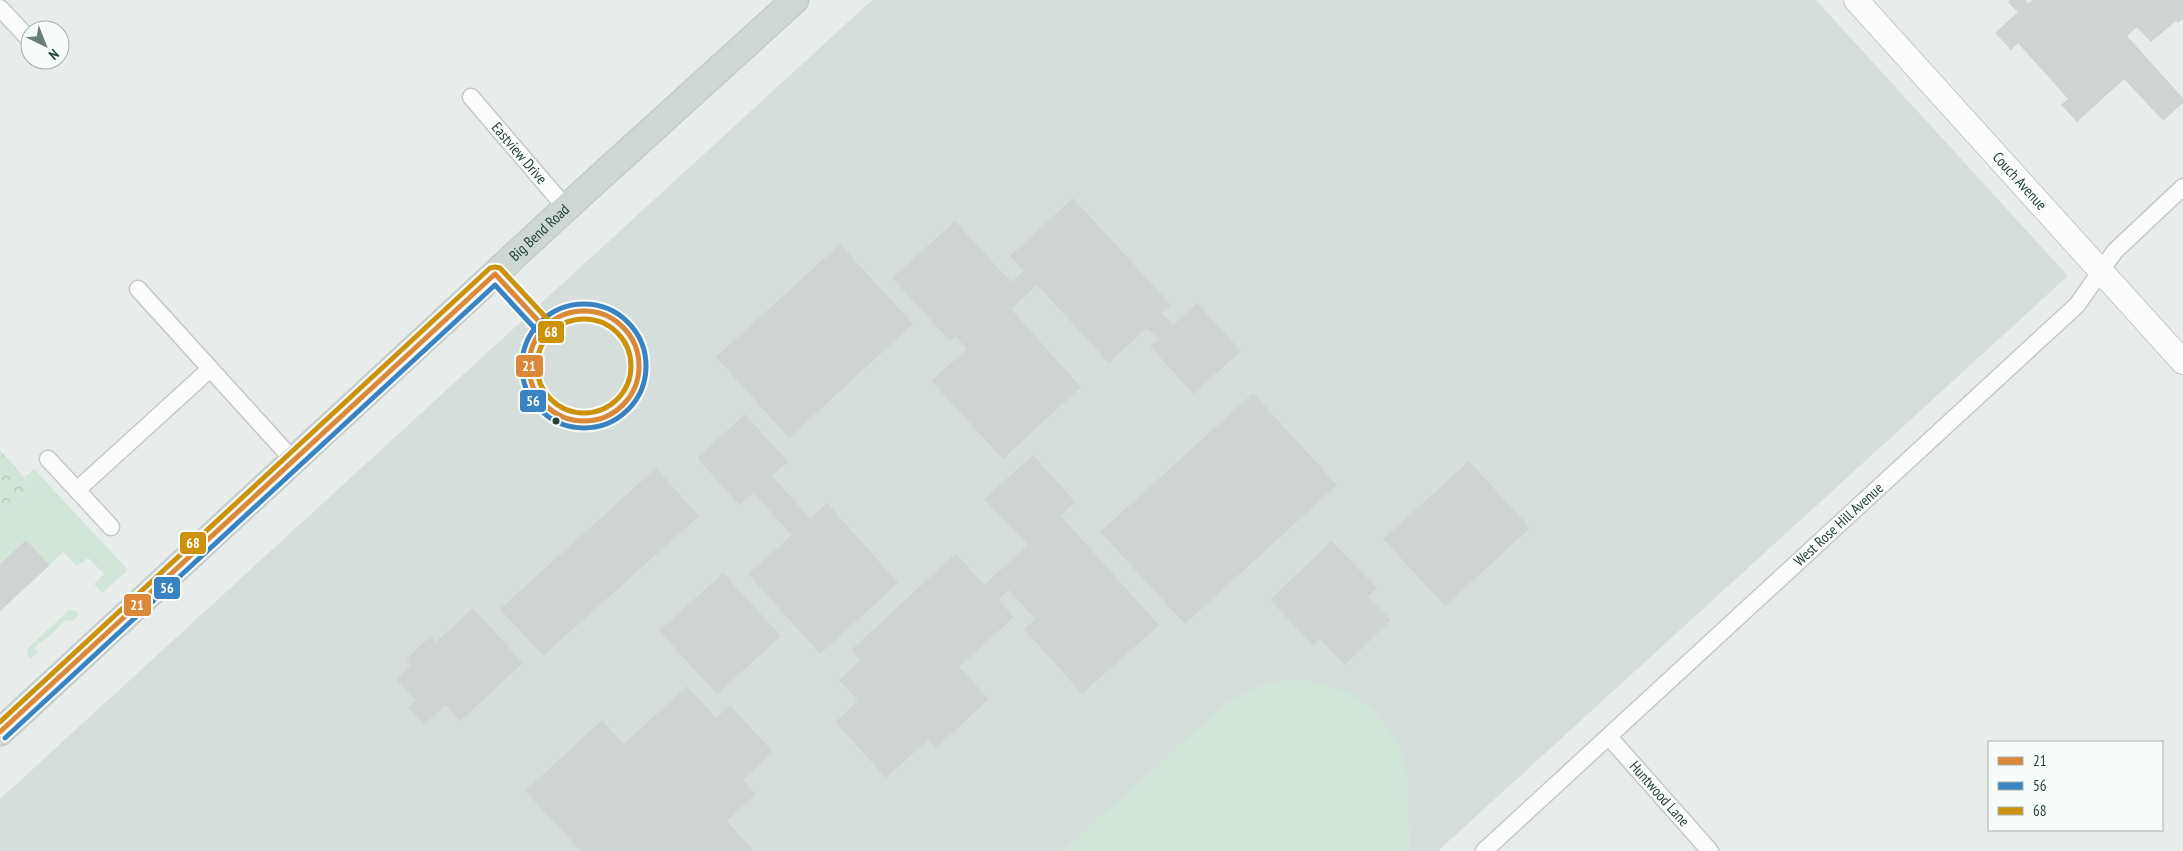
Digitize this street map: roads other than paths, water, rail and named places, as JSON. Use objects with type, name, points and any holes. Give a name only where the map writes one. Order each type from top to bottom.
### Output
[{"type":"main road","name":"Big Bend Road","points":[[0,732],[566,208],[795,0]]},
{"type":"street","name":"Couch Avenue","points":[[1856,0],[2183,362]]},
{"type":"street","points":[[0,8],[20,29]]},
{"type":"street","name":"Eastview Drive","points":[[472,97],[566,208]]},
{"type":"street","name":"West Rose Hill Avenue","points":[[1484,851],[2077,305],[2115,251],[2183,187]]},
{"type":"street","points":[[138,288],[294,461]]},
{"type":"street","points":[[77,490],[210,369]]},
{"type":"street","points":[[48,459],[111,527]]},
{"type":"street","name":"Huntwood Lane","points":[[1609,736],[1710,851]]}]
